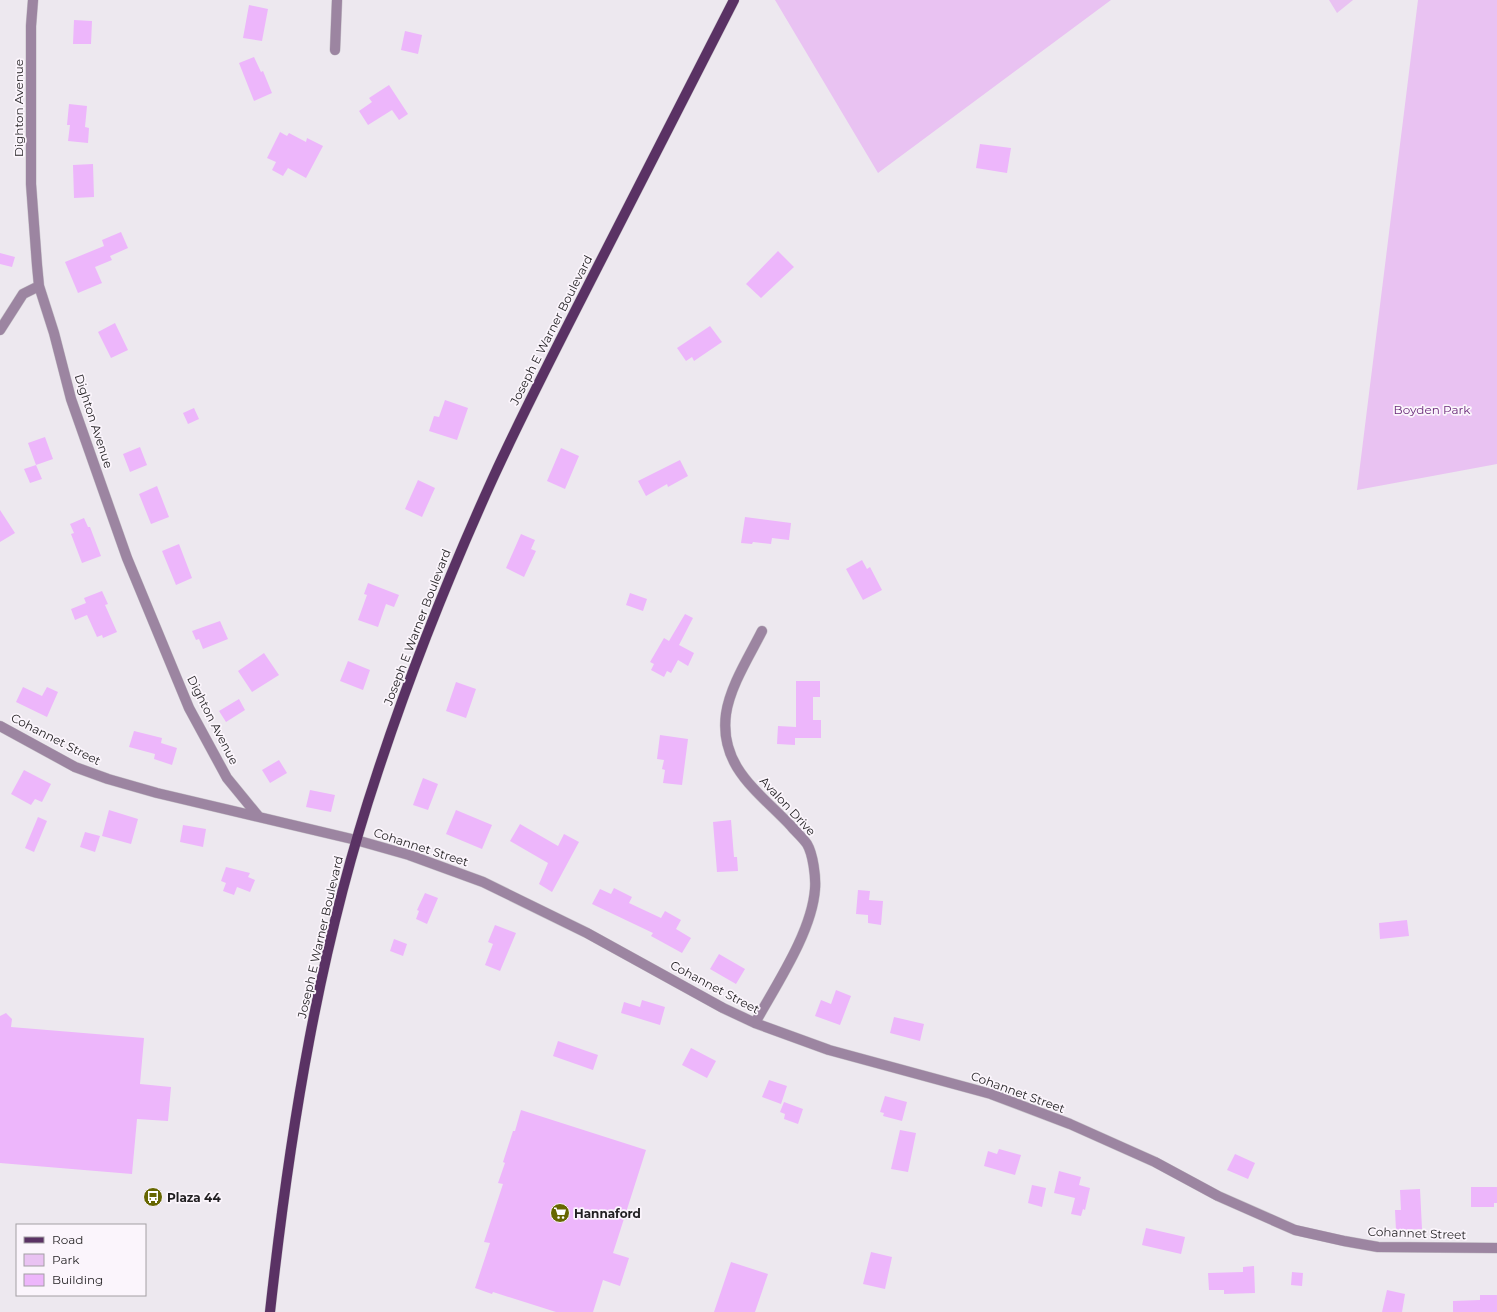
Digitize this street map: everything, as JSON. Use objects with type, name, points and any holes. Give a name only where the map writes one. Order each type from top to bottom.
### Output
[{"type":"main road","name":"Joseph E Warner Boulevard","points":[[270,1312],[291,1147],[305,1058],[333,932],[356,840],[376,775],[411,676],[443,593],[491,482],[530,401],[734,0]]},
{"type":"street","name":"Dighton Avenue","points":[[33,0],[31,26],[31,184],[39,286],[54,333],[71,399],[127,558],[189,708],[227,778],[259,817]]},
{"type":"street","points":[[336,50],[337,0]]},
{"type":"street","points":[[0,330],[23,294],[39,286]]},
{"type":"street","name":"Avalon Drive","points":[[755,1023],[799,943],[812,910],[816,888],[815,871],[808,845],[753,789],[734,766],[726,740],[726,714],[731,694],[762,630]]},
{"type":"street","name":"Cohannet Street","points":[[0,726],[75,766],[108,779],[157,793],[356,840],[409,855],[483,882],[586,933],[723,1008],[755,1023],[829,1050],[991,1094],[1070,1124],[1155,1162],[1224,1199],[1295,1230],[1378,1247],[1497,1248]]},
{"type":"green space","points":[[775,0],[1111,0],[878,173]]},
{"type":"green space","points":[[1329,0],[1353,0],[1337,13]]},
{"type":"green space","name":"Boyden Park","points":[[1418,0],[1497,0],[1497,464],[1357,490]]},
{"type":"building","points":[[249,5],[268,9],[262,41],[243,38]]},
{"type":"building","points":[[74,20],[92,21],[91,44],[73,44]]},
{"type":"building","points":[[405,31],[422,35],[418,54],[401,50]]},
{"type":"building","points":[[254,57],[261,72],[263,71],[272,93],[254,101],[239,63]]},
{"type":"building","points":[[389,85],[408,114],[399,120],[392,110],[368,125],[359,111],[372,102],[369,98]]},
{"type":"building","points":[[69,104],[87,106],[85,127],[89,128],[88,143],[68,141],[70,125],[67,125]]},
{"type":"building","points":[[280,132],[287,136],[289,133],[306,142],[307,138],[323,146],[306,178],[288,168],[283,176],[272,170],[276,162],[267,158]]},
{"type":"building","points":[[980,144],[1011,148],[1007,173],[976,168]]},
{"type":"building","points":[[93,164],[94,197],[74,198],[73,165]]},
{"type":"building","points":[[121,232],[128,248],[110,256],[112,260],[95,267],[102,283],[78,293],[65,262],[104,246],[102,240]]},
{"type":"building","points":[[778,251],[794,267],[761,298],[746,284]]},
{"type":"building","points":[[0,253],[15,257],[12,267],[0,264]]},
{"type":"building","points":[[115,323],[128,350],[111,358],[98,332]]},
{"type":"building","points":[[710,326],[722,342],[694,361],[692,357],[686,361],[677,348]]},
{"type":"building","points":[[445,400],[468,408],[457,440],[429,431],[434,416],[439,417]]},
{"type":"building","points":[[194,408],[199,419],[188,424],[183,413]]},
{"type":"building","points":[[45,437],[53,459],[36,465],[28,443]]},
{"type":"building","points":[[140,447],[147,465],[130,472],[123,454]]},
{"type":"building","points":[[561,448],[579,456],[565,489],[547,481]]},
{"type":"building","points":[[680,460],[688,476],[668,487],[667,484],[646,496],[638,481]]},
{"type":"building","points":[[36,465],[42,479],[30,483],[24,469]]},
{"type":"building","points":[[418,480],[435,488],[422,517],[405,509]]},
{"type":"building","points":[[157,486],[169,517],[151,524],[139,494]]},
{"type":"building","points":[[0,510],[15,533],[0,542]]},
{"type":"building","points":[[745,517],[791,523],[789,540],[772,538],[771,544],[753,542],[752,544],[741,543]]},
{"type":"building","points":[[84,518],[88,527],[90,527],[101,556],[82,563],[71,534],[74,533],[70,524]]},
{"type":"building","points":[[521,534],[535,540],[531,549],[536,551],[524,577],[506,568]]},
{"type":"building","points":[[179,544],[192,578],[176,585],[162,551]]},
{"type":"building","points":[[862,560],[867,569],[870,567],[882,590],[863,600],[846,569]]},
{"type":"building","points":[[368,583],[399,595],[394,607],[386,604],[378,627],[358,620],[367,595],[364,594]]},
{"type":"building","points":[[102,591],[108,604],[105,605],[117,632],[103,638],[102,635],[97,637],[87,615],[75,620],[71,609],[86,603],[84,598]]},
{"type":"building","points":[[630,593],[647,599],[643,611],[626,605]]},
{"type":"building","points":[[685,614],[693,618],[679,645],[694,653],[688,666],[678,660],[671,673],[667,671],[664,677],[651,670],[654,664],[650,662],[664,638],[669,641]]},
{"type":"building","points":[[220,621],[228,639],[203,649],[199,639],[196,640],[192,631]]},
{"type":"building","points":[[264,653],[279,675],[252,692],[238,671]]},
{"type":"building","points":[[348,661],[370,670],[363,690],[340,681]]},
{"type":"building","points":[[796,681],[820,681],[820,697],[813,697],[813,720],[821,720],[821,738],[795,738],[795,745],[777,744],[778,726],[796,727]]},
{"type":"building","points":[[456,682],[476,689],[466,718],[446,711]]},
{"type":"building","points":[[23,687],[42,696],[47,687],[58,692],[47,717],[16,702]]},
{"type":"building","points":[[239,699],[245,710],[226,722],[219,711]]},
{"type":"building","points":[[134,731],[162,738],[161,743],[177,748],[172,765],[154,759],[155,754],[129,747]]},
{"type":"building","points":[[660,735],[688,739],[682,785],[663,783],[665,770],[662,769],[664,760],[657,759]]},
{"type":"building","points":[[279,760],[287,773],[270,783],[262,770]]},
{"type":"building","points":[[24,770],[51,784],[42,802],[35,799],[31,805],[11,794]]},
{"type":"building","points":[[423,778],[438,784],[428,810],[413,805]]},
{"type":"building","points":[[310,790],[335,795],[331,812],[306,807]]},
{"type":"building","points":[[109,810],[138,819],[131,844],[102,836]]},
{"type":"building","points":[[456,810],[492,825],[482,849],[446,834]]},
{"type":"building","points":[[38,817],[47,821],[34,852],[25,848]]},
{"type":"building","points":[[731,820],[734,857],[737,857],[738,871],[717,872],[713,822]]},
{"type":"building","points":[[520,824],[558,846],[564,834],[579,842],[552,892],[539,884],[548,863],[510,841]]},
{"type":"building","points":[[183,825],[206,829],[203,847],[180,842]]},
{"type":"building","points":[[85,832],[100,836],[95,852],[80,847]]},
{"type":"building","points":[[226,867],[250,873],[248,877],[255,880],[250,892],[237,887],[234,895],[223,891],[226,883],[221,881]]},
{"type":"building","points":[[614,888],[632,897],[629,903],[661,918],[665,911],[681,920],[676,929],[691,938],[682,953],[651,936],[653,933],[592,904],[600,889],[611,894]]},
{"type":"building","points":[[858,890],[870,891],[869,900],[883,901],[881,925],[868,923],[868,915],[856,914]]},
{"type":"building","points":[[425,893],[438,898],[427,924],[416,919],[419,911],[417,910]]},
{"type":"building","points":[[1407,920],[1409,936],[1380,939],[1379,923]]},
{"type":"building","points":[[495,925],[516,933],[500,971],[485,965],[493,944],[488,942]]},
{"type":"building","points":[[394,939],[407,944],[403,956],[390,951]]},
{"type":"building","points":[[719,954],[745,969],[736,984],[710,969]]},
{"type":"building","points":[[836,990],[851,996],[840,1025],[815,1016],[821,1000],[831,1004]]},
{"type":"building","points":[[642,1000],[665,1007],[660,1025],[621,1013],[624,1002],[640,1007]]},
{"type":"building","points":[[6,1013],[12,1019],[11,1027],[144,1038],[140,1084],[171,1087],[168,1121],[137,1119],[132,1174],[0,1163],[0,1016]]},
{"type":"building","points":[[894,1017],[924,1024],[920,1041],[890,1033]]},
{"type":"building","points":[[558,1041],[598,1055],[593,1070],[553,1056]]},
{"type":"building","points":[[691,1048],[716,1061],[707,1078],[682,1065]]},
{"type":"building","points":[[769,1080],[787,1086],[781,1104],[762,1097]]},
{"type":"building","points":[[885,1096],[907,1102],[902,1121],[883,1116],[884,1113],[880,1112]]},
{"type":"building","points":[[784,1102],[803,1109],[798,1124],[784,1119],[785,1114],[780,1112]]},
{"type":"building","name":"Hannaford","points":[[521,1110],[646,1150],[613,1253],[629,1258],[620,1286],[603,1280],[593,1312],[556,1312],[493,1292],[492,1294],[475,1288],[490,1243],[484,1242],[503,1184],[498,1183],[505,1163],[503,1162]]},
{"type":"building","points":[[900,1130],[916,1133],[908,1172],[891,1169]]},
{"type":"building","points":[[999,1149],[1021,1155],[1015,1175],[984,1166],[988,1151],[997,1154]]},
{"type":"building","points":[[1235,1154],[1255,1163],[1248,1179],[1227,1170]]},
{"type":"building","points":[[1059,1171],[1081,1177],[1079,1185],[1090,1188],[1085,1210],[1083,1209],[1081,1216],[1071,1214],[1075,1198],[1054,1193]]},
{"type":"building","points":[[1032,1185],[1046,1188],[1042,1207],[1028,1203]]},
{"type":"building","points":[[1471,1187],[1497,1187],[1497,1203],[1494,1203],[1494,1207],[1471,1207]]},
{"type":"building","points":[[1420,1189],[1422,1229],[1396,1230],[1395,1210],[1401,1210],[1400,1190]]},
{"type":"building","points":[[1146,1228],[1185,1237],[1181,1254],[1142,1245]]},
{"type":"building","points":[[871,1252],[892,1257],[885,1289],[863,1284]]},
{"type":"building","points":[[731,1262],[768,1274],[755,1312],[714,1312]]},
{"type":"building","points":[[1254,1266],[1255,1293],[1224,1294],[1224,1290],[1209,1290],[1208,1273],[1243,1272],[1243,1267]]},
{"type":"building","points":[[1292,1272],[1303,1273],[1302,1286],[1291,1285]]},
{"type":"building","points":[[1387,1290],[1405,1294],[1402,1312],[1382,1312]]},
{"type":"building","points":[[1480,1295],[1497,1295],[1497,1312],[1453,1312],[1453,1301],[1480,1300]]},
{"type":"place","name":"Plaza 44","points":[[153,1197]]},
{"type":"place","name":"Hannaford","points":[[560,1213]]}]
